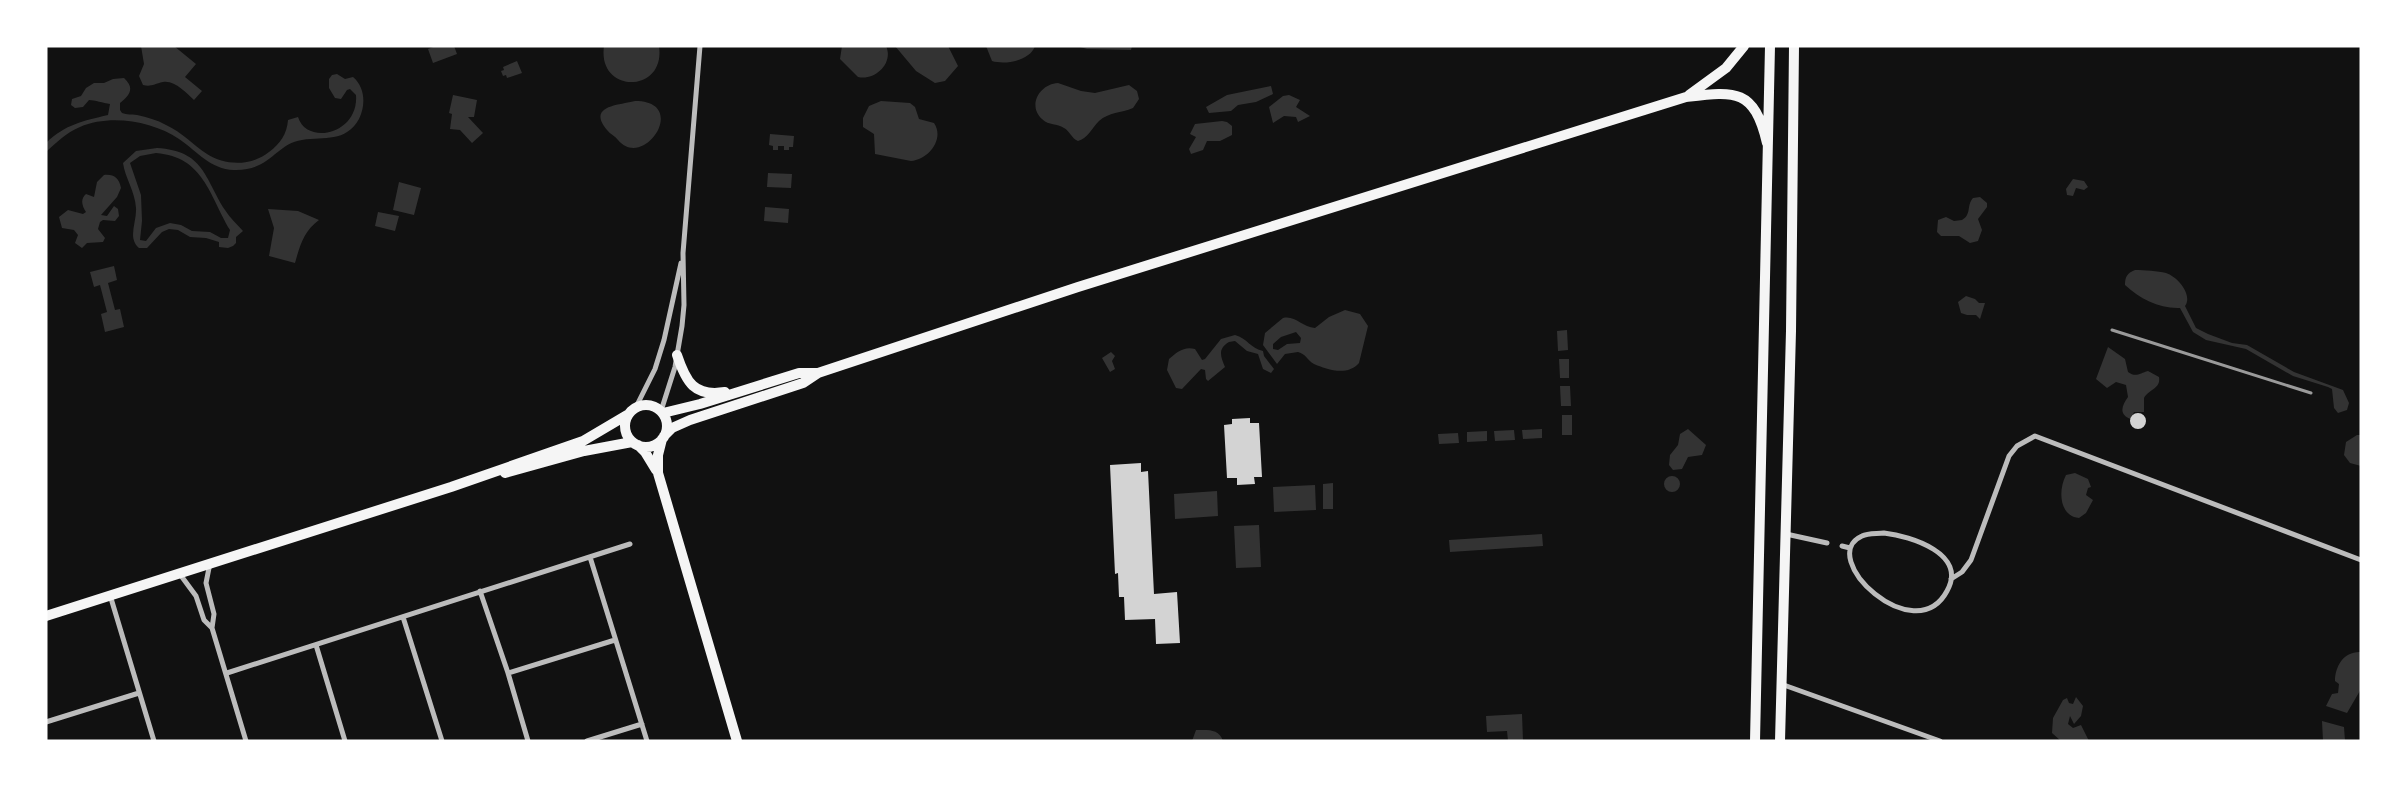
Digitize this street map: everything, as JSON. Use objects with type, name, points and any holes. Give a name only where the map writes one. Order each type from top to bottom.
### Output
[{"type":"main road","points":[[1686,97],[1726,68],[1744,46]]},
{"type":"main road","points":[[1755,741],[1770,46]]},
{"type":"main road","points":[[1780,741],[1794,46]]},
{"type":"main road","points":[[450,487],[540,465],[593,449],[635,444],[648,447],[663,438],[672,428],[690,420],[803,383],[818,373],[1078,287],[1686,97],[1729,94],[1743,98],[1759,116],[1767,143]]},
{"type":"main road","points":[[678,355],[687,379],[699,391],[720,393],[750,388]]},
{"type":"main road","points":[[662,412],[798,374],[818,373]]},
{"type":"main road","points":[[48,616],[450,487],[583,441],[627,415],[636,407],[652,405],[662,412],[667,424],[658,455],[658,473]]},
{"type":"main road","points":[[627,415],[625,421],[626,433],[645,452],[658,473],[737,741]]},
{"type":"street","points":[[662,412],[678,355],[684,305],[683,253],[700,46]]},
{"type":"street","points":[[636,407],[656,369],[683,253]]},
{"type":"street","points":[[1951,579],[1962,572],[1971,560],[2009,456],[2017,446],[2035,436],[2361,560]]},
{"type":"street","points":[[1785,534],[1826,543]]},
{"type":"street","points":[[1867,534],[1902,536],[1939,551],[1947,561],[1951,579],[1949,589],[1935,605],[1925,609],[1907,610],[1883,600],[1863,583],[1850,563],[1850,548],[1860,536],[1867,534]]},
{"type":"street","points":[[227,674],[630,544]]},
{"type":"street","points":[[1842,546],[1850,548]]},
{"type":"street","points":[[590,557],[647,741]]},
{"type":"street","points":[[210,563],[206,583],[214,614],[212,628],[246,741]]},
{"type":"street","points":[[179,573],[196,596],[204,620],[212,628]]},
{"type":"street","points":[[480,592],[508,673],[528,741]]},
{"type":"street","points":[[110,595],[154,741]]},
{"type":"street","points":[[403,617],[442,741]]},
{"type":"street","points":[[508,673],[615,640]]},
{"type":"street","points":[[316,645],[345,741]]},
{"type":"street","points":[[1781,684],[1940,741]]},
{"type":"street","points":[[46,722],[139,692]]},
{"type":"street","points":[[587,741],[642,724]]},
{"type":"shaded area","points":[[141,46],[174,46],[196,64],[185,77],[202,91],[194,100],[172,83],[163,82],[143,85],[139,76],[144,64]]},
{"type":"shaded area","points":[[436,46],[454,46],[457,54],[433,63],[428,49]]},
{"type":"shaded area","points":[[604,46],[659,46],[658,62],[652,73],[643,80],[632,82],[620,80],[611,73],[605,62]]},
{"type":"shaded area","points":[[842,46],[886,46],[888,52],[887,59],[885,64],[876,73],[864,78],[858,77],[840,59]]},
{"type":"shaded area","points":[[895,46],[948,46],[958,66],[945,81],[935,83],[916,71]]},
{"type":"shaded area","points":[[986,46],[1035,46],[1028,55],[1016,61],[997,62],[992,61]]},
{"type":"shaded area","points":[[1077,46],[1132,46],[1131,50],[1087,49]]},
{"type":"shaded area","points":[[517,61],[522,73],[507,78],[506,75],[503,76],[501,71],[504,70],[503,67]]},
{"type":"shaded area","points":[[337,74],[345,79],[353,77],[362,91],[363,108],[359,119],[353,127],[347,132],[334,137],[293,142],[265,162],[246,169],[234,170],[218,167],[168,133],[131,121],[104,121],[80,127],[66,135],[46,152],[46,143],[61,131],[83,121],[108,115],[110,104],[89,100],[83,107],[75,108],[71,105],[72,99],[81,96],[86,88],[94,83],[104,83],[113,79],[124,78],[129,85],[130,91],[120,103],[122,113],[137,115],[163,123],[177,131],[207,154],[222,161],[238,163],[255,160],[269,152],[280,142],[286,130],[288,120],[298,117],[303,126],[311,131],[321,133],[332,132],[349,119],[355,108],[356,95],[350,89],[347,90],[341,99],[335,98],[329,88],[329,79],[332,75]]},
{"type":"shaded area","points":[[1058,83],[1081,91],[1095,93],[1129,85],[1137,91],[1139,99],[1133,108],[1103,118],[1087,136],[1078,141],[1066,129],[1050,124],[1042,119],[1036,108],[1036,102],[1041,91],[1052,84]]},
{"type":"shaded area","points":[[1271,86],[1273,94],[1256,102],[1238,105],[1231,111],[1209,113],[1206,107],[1227,95]]},
{"type":"shaded area","points":[[453,95],[477,100],[474,117],[468,117],[483,133],[472,143],[460,130],[450,129],[452,114],[449,113]]},
{"type":"shaded area","points":[[1289,95],[1300,100],[1296,107],[1310,116],[1298,122],[1296,117],[1284,116],[1273,123],[1269,107],[1283,96]]},
{"type":"shaded area","points":[[635,101],[651,104],[659,111],[661,122],[657,132],[649,141],[639,147],[628,147],[608,131],[602,122],[601,115],[603,111],[614,105]]},
{"type":"shaded area","points":[[881,101],[910,103],[915,107],[919,119],[934,123],[937,129],[936,142],[929,153],[917,160],[911,161],[875,154],[874,134],[863,127],[863,118],[869,106]]},
{"type":"shaded area","points":[[1222,121],[1232,126],[1232,135],[1220,141],[1207,141],[1203,150],[1191,154],[1189,149],[1196,137],[1190,134],[1195,124]]},
{"type":"shaded area","points":[[770,134],[794,136],[793,147],[789,147],[789,150],[784,150],[784,146],[778,146],[778,150],[773,150],[773,146],[769,145]]},
{"type":"shaded area","points":[[157,148],[173,150],[194,160],[207,177],[227,213],[243,231],[236,237],[236,243],[228,248],[219,247],[219,242],[206,238],[190,237],[178,230],[169,229],[162,232],[147,248],[139,248],[135,244],[133,235],[136,213],[135,202],[123,163],[136,151]],"holes":[[[156,153],[172,156],[185,162],[203,180],[230,230],[228,238],[221,238],[210,232],[192,231],[181,225],[170,223],[156,228],[146,241],[140,240],[142,221],[141,195],[130,163],[140,156]]]},
{"type":"shaded area","points":[[768,173],[792,174],[791,188],[767,187]]},
{"type":"shaded area","points":[[104,175],[116,177],[121,188],[117,197],[101,215],[107,216],[114,206],[118,209],[119,216],[115,221],[103,220],[100,222],[98,229],[105,238],[103,242],[87,243],[82,248],[75,243],[78,235],[74,230],[62,228],[59,217],[68,210],[83,214],[86,212],[82,200],[86,194],[94,197],[97,182]]},
{"type":"shaded area","points":[[2073,179],[2084,181],[2088,187],[2084,190],[2076,188],[2073,196],[2067,195],[2066,189]]},
{"type":"shaded area","points":[[399,182],[421,188],[414,215],[393,210]]},
{"type":"shaded area","points":[[1980,197],[1987,203],[1987,207],[1978,219],[1982,230],[1978,241],[1970,243],[1959,236],[1941,236],[1937,232],[1938,220],[1946,217],[1954,221],[1962,220],[1968,213],[1973,198]]},
{"type":"shaded area","points":[[765,207],[789,209],[788,223],[764,221]]},
{"type":"shaded area","points":[[268,209],[298,211],[319,220],[306,234],[295,263],[269,256],[274,228]]},
{"type":"shaded area","points":[[378,212],[399,216],[395,231],[375,226]]},
{"type":"shaded area","points":[[114,266],[117,280],[108,283],[115,310],[120,309],[124,327],[105,332],[101,314],[107,312],[100,285],[94,287],[90,272]]},
{"type":"shaded area","points":[[2135,270],[2147,270],[2171,275],[2186,292],[2187,302],[2185,306],[2196,328],[2232,343],[2247,345],[2294,372],[2343,390],[2349,403],[2347,410],[2338,413],[2334,408],[2332,389],[2293,376],[2246,349],[2206,340],[2193,332],[2180,308],[2158,305],[2137,295],[2125,285],[2127,276]]},
{"type":"shaded area","points":[[1966,296],[1975,299],[1979,303],[1985,303],[1980,319],[1976,315],[1961,313],[1958,302]]},
{"type":"shaded area","points":[[1345,310],[1360,314],[1368,326],[1359,363],[1349,370],[1336,371],[1324,368],[1314,364],[1298,352],[1285,354],[1277,364],[1263,345],[1265,333],[1283,318],[1291,318],[1306,326],[1315,328],[1329,317]],"holes":[[[1296,332],[1301,338],[1300,343],[1287,344],[1278,350],[1273,349],[1273,344],[1281,337]]]},
{"type":"shaded area","points":[[1567,330],[1568,350],[1558,351],[1557,331]]},
{"type":"shaded area","points":[[1235,335],[1263,351],[1264,356],[1274,369],[1271,373],[1263,369],[1258,354],[1247,351],[1235,341],[1229,342],[1223,347],[1221,357],[1225,367],[1208,381],[1205,370],[1201,369],[1182,389],[1176,388],[1167,370],[1169,359],[1181,350],[1191,348],[1195,349],[1202,360],[1205,359],[1221,339]]},
{"type":"shaded area","points":[[2108,347],[2125,359],[2128,372],[2131,374],[2148,371],[2159,377],[2156,387],[2144,398],[2144,412],[2134,412],[2131,419],[2124,415],[2122,409],[2128,397],[2126,385],[2116,382],[2107,388],[2096,379]]},
{"type":"shaded area","points":[[1111,352],[1115,356],[1112,361],[1115,369],[1110,372],[1102,358]]},
{"type":"shaded area","points":[[1559,359],[1569,359],[1569,378],[1560,378]]},
{"type":"shaded area","points":[[1560,386],[1570,386],[1571,406],[1561,406]]},
{"type":"shaded area","points":[[1562,415],[1572,415],[1572,435],[1562,435]]},
{"type":"shaded area","points":[[1542,429],[1542,438],[1523,439],[1522,430]]},
{"type":"shaded area","points":[[1688,429],[1706,445],[1702,455],[1688,457],[1682,469],[1673,470],[1669,465],[1670,455],[1678,445],[1680,434]]},
{"type":"shaded area","points":[[1514,430],[1515,440],[1495,441],[1494,431]]},
{"type":"shaded area","points":[[1487,431],[1487,441],[1467,442],[1467,432]]},
{"type":"shaded area","points":[[1458,433],[1459,443],[1439,444],[1438,434]]},
{"type":"shaded area","points":[[2357,435],[2361,435],[2361,466],[2350,463],[2344,455],[2346,442]]},
{"type":"shaded area","points":[[2075,473],[2088,479],[2091,487],[2088,488],[2086,495],[2093,500],[2086,513],[2079,518],[2067,513],[2061,495],[2066,475]]},
{"type":"shaded area","points":[[1672,476],[1680,484],[1672,492],[1664,484]]},
{"type":"shaded area","points":[[1333,483],[1333,509],[1323,509],[1323,484]]},
{"type":"shaded area","points":[[1315,485],[1316,510],[1274,512],[1273,487]]},
{"type":"shaded area","points":[[1217,491],[1218,516],[1175,519],[1174,494]]},
{"type":"shaded area","points":[[1259,525],[1261,567],[1236,568],[1234,526]]},
{"type":"shaded area","points":[[1542,534],[1543,546],[1450,552],[1449,540]]},
{"type":"shaded area","points":[[2361,652],[2361,689],[2347,713],[2326,706],[2332,694],[2338,693],[2339,684],[2335,681],[2335,675],[2342,660],[2350,654]]},
{"type":"shaded area","points":[[2076,697],[2083,706],[2081,716],[2074,724],[2070,716],[2068,724],[2073,728],[2081,725],[2089,741],[2061,741],[2052,733],[2053,718],[2063,700],[2067,698],[2069,703],[2073,704]]},
{"type":"shaded area","points":[[1522,714],[1523,741],[1508,741],[1507,731],[1487,732],[1486,716]]},
{"type":"shaded area","points":[[2322,721],[2344,727],[2345,741],[2323,741]]},
{"type":"shaded area","points":[[1196,730],[1216,732],[1223,741],[1192,741]]},
{"type":"building","points":[[2138,413],[2144,415],[2146,421],[2144,427],[2138,429],[2132,427],[2130,421],[2132,415]]},
{"type":"building","points":[[1250,418],[1250,423],[1259,423],[1262,477],[1254,477],[1255,484],[1237,485],[1237,478],[1227,478],[1224,425],[1232,424],[1232,419]]},
{"type":"building","points":[[1141,463],[1141,472],[1148,471],[1154,594],[1177,592],[1180,643],[1156,644],[1155,619],[1125,620],[1124,597],[1119,597],[1118,573],[1115,574],[1110,465]]},
{"type":"railway","points":[[2112,330],[2311,393]]}]
